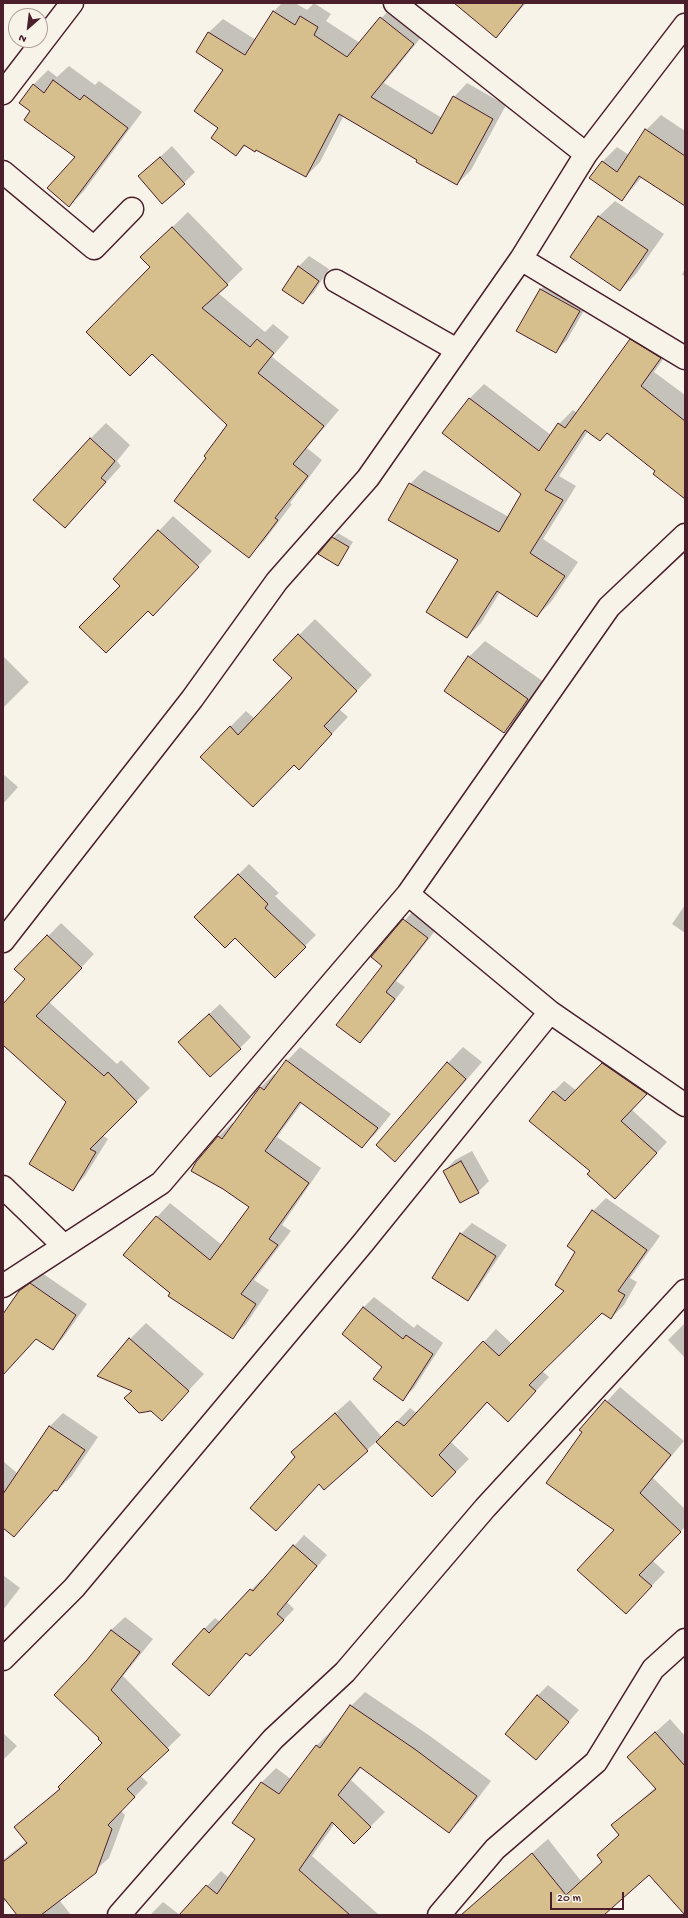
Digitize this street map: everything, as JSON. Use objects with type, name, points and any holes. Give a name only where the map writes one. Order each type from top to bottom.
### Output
[{"type":"street","points":[[3,93],[72,3]]},
{"type":"street","points":[[395,3],[586,154]]},
{"type":"street","points":[[3,941],[192,699],[277,581],[368,478],[521,259],[586,154],[685,26]]},
{"type":"street","points":[[3,172],[94,248],[132,209]]},
{"type":"street","points":[[521,259],[685,358]]},
{"type":"street","points":[[336,281],[458,350]]},
{"type":"street","points":[[3,1286],[160,1183],[408,894],[609,607],[685,535]]},
{"type":"street","points":[[408,894],[550,1012],[685,1105]]},
{"type":"street","points":[[3,1658],[74,1588],[363,1243],[550,1012]]},
{"type":"street","points":[[3,1187],[64,1246]]},
{"type":"street","points":[[119,1915],[273,1739],[345,1672],[485,1508],[685,1291]]},
{"type":"street","points":[[439,1915],[495,1849],[596,1762],[653,1669],[685,1640]]},
{"type":"building","points":[[454,3],[524,3],[496,38]]},
{"type":"building","points":[[273,11],[295,25],[300,16],[318,27],[314,35],[347,57],[380,17],[414,44],[371,97],[432,134],[453,96],[493,119],[457,185],[416,162],[417,160],[339,114],[306,177],[244,145],[236,156],[211,138],[218,128],[194,111],[223,70],[196,52],[208,32],[245,55]]},
{"type":"building","points":[[53,80],[80,100],[84,95],[128,128],[69,207],[47,188],[75,157],[24,120],[30,111],[19,103],[33,84],[44,93]]},
{"type":"building","points":[[645,129],[685,156],[685,206],[639,176],[622,201],[589,178],[602,161],[617,172]]},
{"type":"building","points":[[160,157],[185,184],[162,204],[138,176]]},
{"type":"building","points":[[598,216],[648,250],[620,291],[570,257]]},
{"type":"building","points":[[172,227],[228,285],[202,308],[250,347],[257,339],[274,353],[258,373],[324,426],[293,464],[308,476],[275,518],[278,520],[249,558],[174,501],[206,458],[204,456],[227,425],[152,354],[130,376],[86,332],[150,267],[140,257]]},
{"type":"building","points":[[298,266],[319,281],[303,304],[282,290]]},
{"type":"building","points":[[540,289],[580,311],[556,353],[516,331]]},
{"type":"building","points":[[630,339],[661,358],[641,386],[685,421],[685,499],[653,474],[655,471],[607,433],[600,441],[585,430],[545,490],[563,500],[530,553],[565,576],[537,617],[497,591],[467,638],[426,612],[458,560],[388,520],[409,483],[499,532],[521,494],[442,433],[469,398],[539,451],[558,423],[565,428]]},
{"type":"building","points":[[90,438],[115,461],[101,478],[106,482],[65,528],[33,500]]},
{"type":"building","points":[[158,530],[199,567],[153,616],[148,611],[106,653],[79,627],[120,586],[113,579]]},
{"type":"building","points":[[332,537],[349,547],[338,566],[318,554]]},
{"type":"building","points":[[298,634],[357,691],[324,726],[332,734],[299,770],[294,765],[253,807],[200,757],[230,726],[238,735],[292,678],[273,660]]},
{"type":"building","points":[[468,656],[528,699],[504,733],[444,691]]},
{"type":"building","points":[[238,874],[268,904],[265,908],[306,947],[275,978],[235,938],[225,948],[194,917]]},
{"type":"building","points":[[403,919],[428,938],[386,992],[395,999],[360,1043],[336,1025],[382,966],[371,957]]},
{"type":"building","points":[[47,935],[82,968],[36,1016],[104,1076],[108,1072],[137,1102],[90,1149],[96,1152],[73,1191],[29,1164],[66,1102],[3,1045],[3,1004],[25,979],[14,969]]},
{"type":"building","points":[[209,1014],[241,1049],[210,1077],[178,1042]]},
{"type":"building","points":[[286,1060],[378,1128],[362,1148],[300,1102],[265,1151],[309,1183],[269,1239],[278,1245],[241,1294],[256,1304],[233,1339],[168,1296],[170,1293],[123,1255],[156,1216],[210,1260],[249,1207],[223,1189],[191,1171],[196,1162],[218,1136],[222,1139],[260,1087],[264,1090]]},
{"type":"building","points":[[447,1062],[466,1079],[395,1162],[376,1145]]},
{"type":"building","points":[[602,1063],[647,1094],[621,1121],[657,1153],[615,1199],[587,1174],[590,1171],[529,1121],[553,1091],[565,1101]]},
{"type":"building","points":[[461,1161],[479,1193],[460,1203],[443,1171]]},
{"type":"building","points":[[592,1210],[647,1250],[618,1291],[625,1295],[611,1319],[602,1313],[529,1385],[536,1391],[508,1422],[487,1402],[439,1455],[456,1472],[432,1497],[376,1442],[397,1421],[404,1426],[483,1341],[499,1356],[564,1291],[555,1285],[575,1252],[567,1246]]},
{"type":"building","points":[[460,1233],[496,1256],[468,1301],[432,1278]]},
{"type":"building","points":[[30,1283],[76,1315],[53,1350],[36,1339],[3,1375],[3,1314],[19,1291]]},
{"type":"building","points":[[363,1307],[403,1339],[406,1335],[433,1354],[403,1401],[373,1379],[382,1367],[342,1334]]},
{"type":"building","points":[[129,1338],[189,1391],[162,1421],[151,1411],[139,1413],[124,1398],[132,1391],[97,1376]]},
{"type":"building","points":[[605,1400],[671,1455],[640,1493],[681,1532],[639,1575],[652,1586],[626,1614],[577,1570],[614,1530],[546,1483],[582,1432],[579,1430]]},
{"type":"building","points":[[335,1413],[368,1451],[324,1490],[319,1484],[276,1531],[250,1508],[295,1457],[291,1452]]},
{"type":"building","points":[[49,1426],[85,1450],[57,1491],[54,1490],[14,1537],[3,1528],[3,1494]]},
{"type":"building","points":[[293,1545],[317,1566],[277,1614],[284,1620],[250,1656],[246,1653],[209,1696],[172,1664],[204,1628],[209,1633],[250,1589],[253,1591]]},
{"type":"building","points":[[111,1630],[140,1652],[111,1690],[169,1750],[127,1789],[135,1797],[108,1825],[112,1829],[96,1873],[41,1915],[17,1915],[3,1897],[3,1862],[27,1843],[14,1827],[60,1789],[58,1787],[102,1743],[98,1739],[99,1738],[54,1695],[87,1660]]},
{"type":"building","points":[[537,1695],[569,1722],[536,1760],[505,1734]]},
{"type":"building","points":[[350,1705],[416,1750],[477,1796],[449,1833],[360,1767],[338,1795],[371,1827],[354,1844],[332,1822],[299,1870],[350,1915],[179,1915],[206,1885],[217,1894],[255,1839],[232,1823],[261,1782],[279,1794],[316,1745],[320,1748]]},
{"type":"building","points":[[655,1732],[685,1766],[685,1915],[649,1875],[604,1915],[461,1915],[532,1853],[566,1895],[602,1862],[597,1855],[619,1835],[611,1825],[656,1789],[627,1757]]}]
